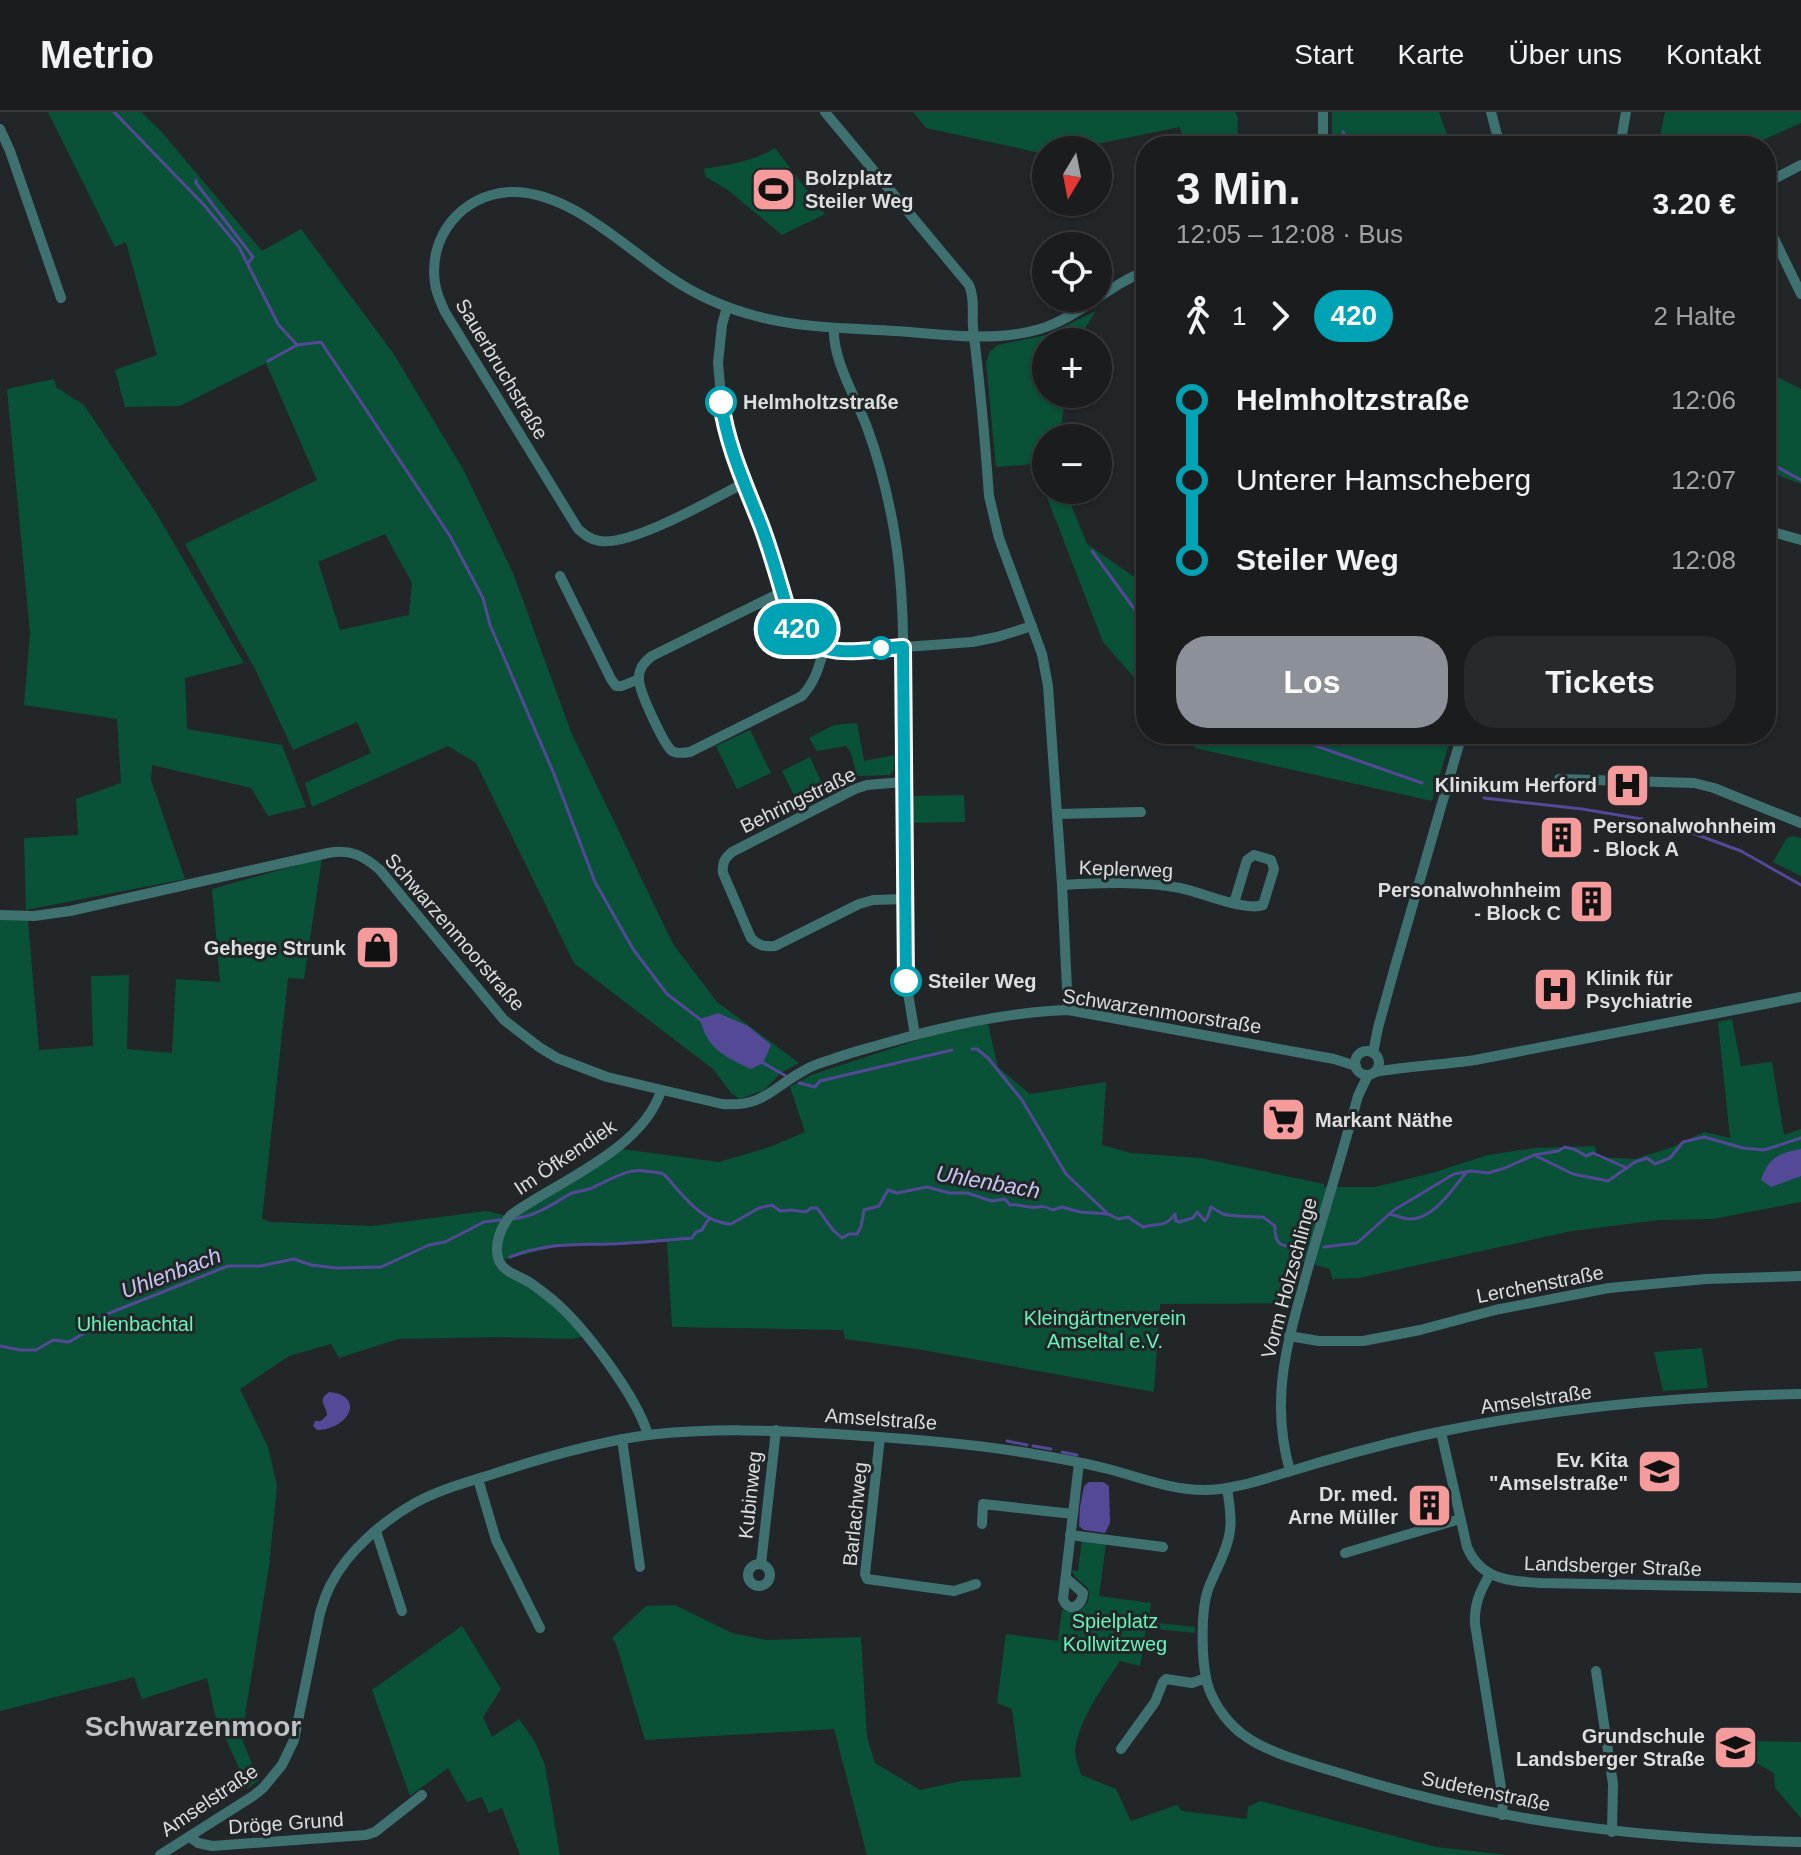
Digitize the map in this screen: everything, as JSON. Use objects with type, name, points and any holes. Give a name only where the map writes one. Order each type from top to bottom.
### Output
[{"type":"street","points":[[825,112],[972,292],[993,519],[1042,654],[1048,686],[1068,1010]]},
{"type":"street","points":[[1323,112],[1323,136]]},
{"type":"street","points":[[1491,112],[1497,136]]},
{"type":"street","points":[[1622,136],[1626,112]]},
{"type":"street","points":[[0,129],[61,298]]},
{"type":"street","points":[[1776,178],[1801,165]]},
{"type":"street","name":"Sauerbruchstraße","points":[[744,483],[635,535],[600,541],[587,537],[578,529],[445,312],[435,287],[435,258],[440,239],[460,210],[488,196],[511,192],[546,197],[595,223],[690,290],[727,307],[773,319],[834,328],[974,336],[1022,334],[1086,307],[1136,276]]},
{"type":"street","points":[[1776,243],[1801,294]]},
{"type":"street","points":[[727,307],[719,342],[720,394],[728,437],[794,625],[802,635],[824,649],[852,651],[972,642],[1032,626]]},
{"type":"street","points":[[834,328],[833,342],[838,358],[869,431],[884,480],[900,579],[906,981],[915,1035]]},
{"type":"street","points":[[1776,533],[1801,540]]},
{"type":"street","points":[[560,576],[616,686],[639,679]]},
{"type":"street","points":[[782,592],[652,656],[640,670],[641,690],[664,742],[673,752],[690,752],[802,696],[816,676],[824,649]]},
{"type":"street","name":"Vorm Holzschlinge","points":[[1290,1471],[1281,1433],[1280,1396],[1289,1336],[1459,744]]},
{"type":"street","points":[[1559,779],[1694,783],[1801,823]]},
{"type":"street","name":"Behringstraße","points":[[903,782],[855,789],[732,852],[725,858],[723,873],[751,938],[765,947],[775,946],[859,904],[873,900],[905,899]]},
{"type":"street","points":[[1057,814],[1141,812]]},
{"type":"street","name":"Schwarzenmoorstraße","points":[[0,915],[34,916],[70,911],[328,853],[344,851],[359,854],[380,870],[504,1020],[525,1037],[557,1058],[579,1067],[661,1091],[722,1104],[748,1103],[762,1098],[804,1070],[834,1058],[915,1035],[1002,1016],[1068,1010],[1334,1059],[1410,1066],[1481,1059],[1801,997]]},
{"type":"street","name":"Keplerweg","points":[[1062,885],[1122,883],[1180,888],[1254,909],[1263,905],[1274,869],[1271,860],[1254,855],[1247,860],[1234,903]]},
{"type":"street","name":"Im Öfkendiek","points":[[648,1435],[631,1399],[595,1347],[554,1301],[531,1283],[505,1269],[498,1257],[498,1248],[502,1229],[511,1215],[609,1153],[640,1124],[661,1091]]},
{"type":"street","name":"Lerchenstraße","points":[[1289,1336],[1319,1341],[1363,1341],[1495,1310],[1609,1288],[1706,1279],[1801,1276]]},
{"type":"street","name":"Amselstraße","points":[[160,1855],[253,1796],[282,1765],[294,1740],[326,1595],[341,1568],[362,1543],[416,1502],[539,1459],[648,1435],[710,1430],[776,1430],[979,1446],[1079,1463],[1175,1487],[1205,1490],[1260,1481],[1441,1432],[1591,1408],[1801,1394]]},
{"type":"street","name":"Kubinweg","points":[[761,1564],[776,1430]]},
{"type":"street","points":[[1441,1432],[1471,1556],[1490,1574],[1478,1598],[1475,1617],[1503,1800],[1502,1815]]},
{"type":"street","name":"Barlachweg","points":[[880,1437],[865,1574],[867,1579],[954,1591],[976,1584]]},
{"type":"street","points":[[622,1439],[640,1567]]},
{"type":"street","points":[[1066,1578],[1079,1463]]},
{"type":"street","points":[[478,1479],[496,1540],[540,1628]]},
{"type":"street","name":"Sudetenstraße","points":[[1227,1488],[1230,1533],[1204,1603],[1206,1678],[1223,1715],[1257,1743],[1380,1785],[1502,1815],[1612,1832],[1801,1842]]},
{"type":"street","points":[[982,1524],[983,1504],[1073,1514]]},
{"type":"street","points":[[1345,1553],[1460,1519]]},
{"type":"street","points":[[376,1531],[402,1611]]},
{"type":"street","points":[[1070,1535],[1163,1547]]},
{"type":"street","name":"Landsberger Straße","points":[[1490,1574],[1521,1582],[1541,1583],[1801,1588]]},
{"type":"street","points":[[1596,1671],[1613,1784],[1612,1832]]},
{"type":"street","points":[[1121,1749],[1155,1702],[1166,1679],[1192,1683],[1206,1678]]},
{"type":"street","name":"Dröge Grund","points":[[190,1837],[198,1843],[212,1846],[366,1835],[375,1832],[422,1795]]},
{"type":"green space","points":[[48,112],[141,112],[160,130],[262,251],[301,229],[393,353],[463,469],[513,573],[571,732],[673,944],[717,1002],[799,1063],[781,1073],[764,1090],[740,1099],[732,1094],[713,1069],[574,963],[476,763],[448,746],[312,807],[305,783],[371,753],[357,722],[293,750],[255,669],[185,544],[317,480],[266,363],[180,406],[125,407],[115,370],[157,355],[126,242],[115,247]],"holes":[[[385,534],[412,583],[409,615],[340,630],[318,562]]]},
{"type":"green space","points":[[913,112],[1235,112],[1238,118],[1237,136],[1182,136],[1180,127],[1112,141],[1112,136],[1032,136],[1032,151],[926,128]]},
{"type":"green space","points":[[1332,112],[1439,112],[1447,136],[1332,136]]},
{"type":"green space","points":[[1665,112],[1801,112],[1801,123],[1772,136],[1660,136]]},
{"type":"green space","points":[[775,148],[825,214],[782,235],[728,190],[706,177],[704,169],[750,159]]},
{"type":"green space","points":[[1094,312],[1085,328],[1061,328]]},
{"type":"green space","points":[[1032,338],[1032,408],[1064,408],[1061,424],[1032,424],[1032,464],[996,467],[986,362],[990,351],[998,345]]},
{"type":"green space","points":[[1776,376],[1801,389],[1801,484],[1776,474]]},
{"type":"green space","points":[[54,379],[56,387],[84,405],[155,511],[244,663],[185,678],[187,729],[282,745],[306,807],[268,816],[251,788],[152,765],[151,780],[185,879],[26,910],[24,838],[78,835],[76,799],[121,783],[117,719],[24,705],[30,633],[7,389]]},
{"type":"green space","points":[[1050,504],[1071,504],[1087,544],[1136,578],[1136,680],[1103,642]]},
{"type":"green space","points":[[857,723],[864,761],[895,755],[894,770],[890,775],[857,776],[846,746],[817,751],[809,738],[834,725]]},
{"type":"green space","points":[[750,730],[771,773],[737,789],[716,746]]},
{"type":"green space","points":[[1192,744],[1449,744],[1432,801],[1195,748]]},
{"type":"green space","points":[[810,757],[825,790],[798,803],[782,771]]},
{"type":"green space","points":[[964,795],[965,822],[912,823],[911,796]]},
{"type":"green space","points":[[1787,838],[1801,838],[1801,876],[1773,862]]},
{"type":"green space","points":[[322,858],[304,979],[288,978],[262,1219],[271,1222],[372,1226],[486,1211],[512,1217],[621,1149],[719,1162],[770,1147],[805,1132],[790,1087],[811,1075],[936,1034],[988,1024],[998,1067],[1030,1094],[1106,1082],[1102,1145],[1131,1153],[1200,1158],[1324,1184],[1324,1187],[1375,1187],[1488,1155],[1535,1148],[1595,1146],[1597,1157],[1635,1159],[1670,1148],[1704,1132],[1730,1138],[1718,1022],[1732,1019],[1741,1066],[1772,1062],[1784,1135],[1801,1129],[1801,1202],[1713,1219],[1659,1220],[1572,1231],[1359,1278],[1332,1279],[1330,1269],[1301,1261],[1289,1303],[1160,1304],[1154,1392],[845,1339],[843,1330],[672,1327],[667,1242],[567,1244],[502,1260],[495,1267],[532,1287],[584,1336],[572,1339],[398,1339],[339,1358],[331,1344],[289,1356],[240,1389],[268,1447],[277,1486],[269,1566],[243,1742],[259,1780],[248,1788],[215,1715],[207,1678],[142,1699],[134,1677],[0,1711],[0,919],[28,921],[39,1050],[93,1046],[91,976],[129,975],[127,1049],[172,1053],[176,979],[220,982],[212,889]]},
{"type":"green space","points":[[1702,1348],[1708,1388],[1663,1391],[1654,1352]]},
{"type":"green space","name":"Spielplatz Kollwitzweg","points":[[1082,1540],[1106,1544],[1099,1596],[1151,1603],[1149,1622],[1195,1627],[1195,1633],[1146,1628],[1140,1666],[1120,1661],[1093,1704],[1077,1739],[1075,1753],[1081,1775],[1116,1789],[1131,1821],[1177,1805],[1182,1811],[1247,1819],[1248,1807],[1260,1801],[1436,1847],[1507,1855],[867,1855],[834,1729],[645,1740],[612,1638],[646,1606],[675,1605],[732,1633],[767,1640],[861,1637],[867,1737],[875,1763],[920,1790],[961,1781],[1021,1777],[1012,1709],[997,1703],[1006,1634],[1058,1641],[1062,1610],[1079,1610],[1088,1600],[1088,1588],[1071,1570],[1078,1571]]},
{"type":"green space","points":[[462,1626],[501,1689],[483,1717],[492,1737],[519,1719],[535,1742],[545,1765],[560,1855],[520,1855],[502,1808],[489,1813],[482,1797],[467,1802],[448,1768],[410,1796],[372,1690]]},
{"type":"green space","points":[[1754,1741],[1801,1742],[1801,1818],[1775,1788],[1774,1773],[1753,1761]]},
{"type":"shaded area","points":[[718,1013],[748,1026],[771,1045],[763,1063],[751,1069],[725,1056],[712,1045],[700,1019]]},
{"type":"shaded area","points":[[1801,1149],[1801,1176],[1771,1187],[1761,1180],[1767,1166],[1775,1158]]},
{"type":"shaded area","points":[[329,1392],[348,1400],[349,1412],[337,1425],[317,1430],[313,1426],[315,1421],[321,1421],[327,1415],[323,1398]]},
{"type":"shaded area","points":[[1089,1482],[1103,1482],[1109,1486],[1110,1523],[1105,1533],[1084,1530],[1079,1526],[1084,1486]]},
{"type":"waterway","points":[[114,112],[204,205],[239,247],[278,324],[297,345],[321,342],[450,536],[483,598],[490,625],[554,774],[595,882],[633,949],[667,994],[701,1020]]},
{"type":"waterway","points":[[1343,132],[1346,136]]},
{"type":"waterway","points":[[196,180],[253,257],[248,263]]},
{"type":"waterway","points":[[268,361],[297,345]]},
{"type":"waterway","points":[[1776,466],[1801,480]]},
{"type":"waterway","points":[[1092,551],[1136,611]]},
{"type":"waterway","points":[[1311,744],[1422,783]]},
{"type":"waterway","points":[[1484,798],[1642,819]]},
{"type":"waterway","points":[[1660,825],[1741,851],[1801,885]]},
{"type":"waterway","points":[[972,1049],[977,1049],[988,1058],[1022,1100],[1066,1174],[1107,1213]]},
{"type":"waterway","points":[[799,1083],[815,1087],[820,1081],[952,1050]]},
{"type":"waterway","points":[[760,1061],[786,1076]]},
{"type":"waterway","name":"Uhlenbach","points":[[1324,1247],[1357,1243],[1394,1210],[1454,1174],[1471,1171],[1488,1173],[1534,1155],[1573,1174],[1608,1181],[1635,1162],[1647,1158],[1655,1164],[1670,1158],[1683,1142],[1704,1137],[1743,1148],[1764,1150],[1801,1138]]},
{"type":"waterway","name":"Uhlenbach","points":[[1534,1155],[1565,1147],[1586,1156],[1593,1153],[1627,1168]]},
{"type":"waterway","name":"Uhlenbach","points":[[511,1219],[534,1214],[571,1194],[638,1171],[663,1174],[694,1207],[722,1223],[731,1224],[759,1208],[772,1205],[780,1211],[806,1212],[817,1208],[842,1238],[857,1234],[864,1210],[879,1206],[888,1190],[897,1193],[927,1187],[949,1193],[967,1193],[992,1201],[1005,1199],[1010,1205],[1053,1210],[1062,1207],[1108,1214],[1118,1219],[1128,1217],[1143,1227],[1164,1223],[1175,1214],[1179,1222],[1193,1218],[1197,1212],[1205,1221],[1211,1207],[1226,1215],[1263,1217],[1275,1226],[1280,1244],[1299,1248]]},
{"type":"waterway","points":[[1389,1214],[1408,1219],[1426,1215],[1441,1203],[1466,1173]]},
{"type":"waterway","name":"Uhlenbach","points":[[0,1346],[36,1350],[53,1340],[69,1342],[91,1329],[102,1316],[228,1266],[260,1266],[294,1259],[337,1268],[381,1267],[429,1245],[445,1242],[484,1222],[500,1220]]},
{"type":"waterway","points":[[510,1257],[559,1246],[692,1238],[709,1220]]},
{"type":"waterway","points":[[1007,1441],[1027,1445]]},
{"type":"waterway","points":[[1033,1446],[1051,1449]]},
{"type":"waterway","points":[[1062,1452],[1077,1455]]},
{"type":"bus line","name":"420","points":[[721,402],[736,464],[761,526],[794,625],[812,644],[824,649],[852,651],[903,647],[906,981]]},
{"type":"place","name":"Bolzplatz Steiler Weg","points":[[774,189]]},
{"type":"place","name":"Helmholtzstraße","points":[[721,402]]},
{"type":"place","name":"Klinikum Herford","points":[[1628,785]]},
{"type":"place","name":"Personalwohnheim - Block A","points":[[1562,837]]},
{"type":"place","name":"Personalwohnheim - Block C","points":[[1592,902]]},
{"type":"place","name":"Gehege Strunk","points":[[377,948]]},
{"type":"place","name":"Steiler Weg","points":[[906,981]]},
{"type":"place","name":"Klinik für Psychiatrie","points":[[1555,990]]},
{"type":"place","name":"Markant Näthe","points":[[1284,1120]]},
{"type":"place","name":"Ev. Kita \"Amselstraße\"","points":[[1659,1472]]},
{"type":"place","name":"Dr. med. Arne Müller","points":[[1429,1505]]},
{"type":"place","name":"Grundschule Landsberger Straße","points":[[1736,1748]]},
{"type":"district","name":"Schwarzenmoor","points":[[193,1726]]},
{"type":"park label","name":"Uhlenbachtal","points":[[135,1324]]},
{"type":"park label","name":"Kleingärtnerverein Amseltal e.V.","points":[[1105,1330]]}]
